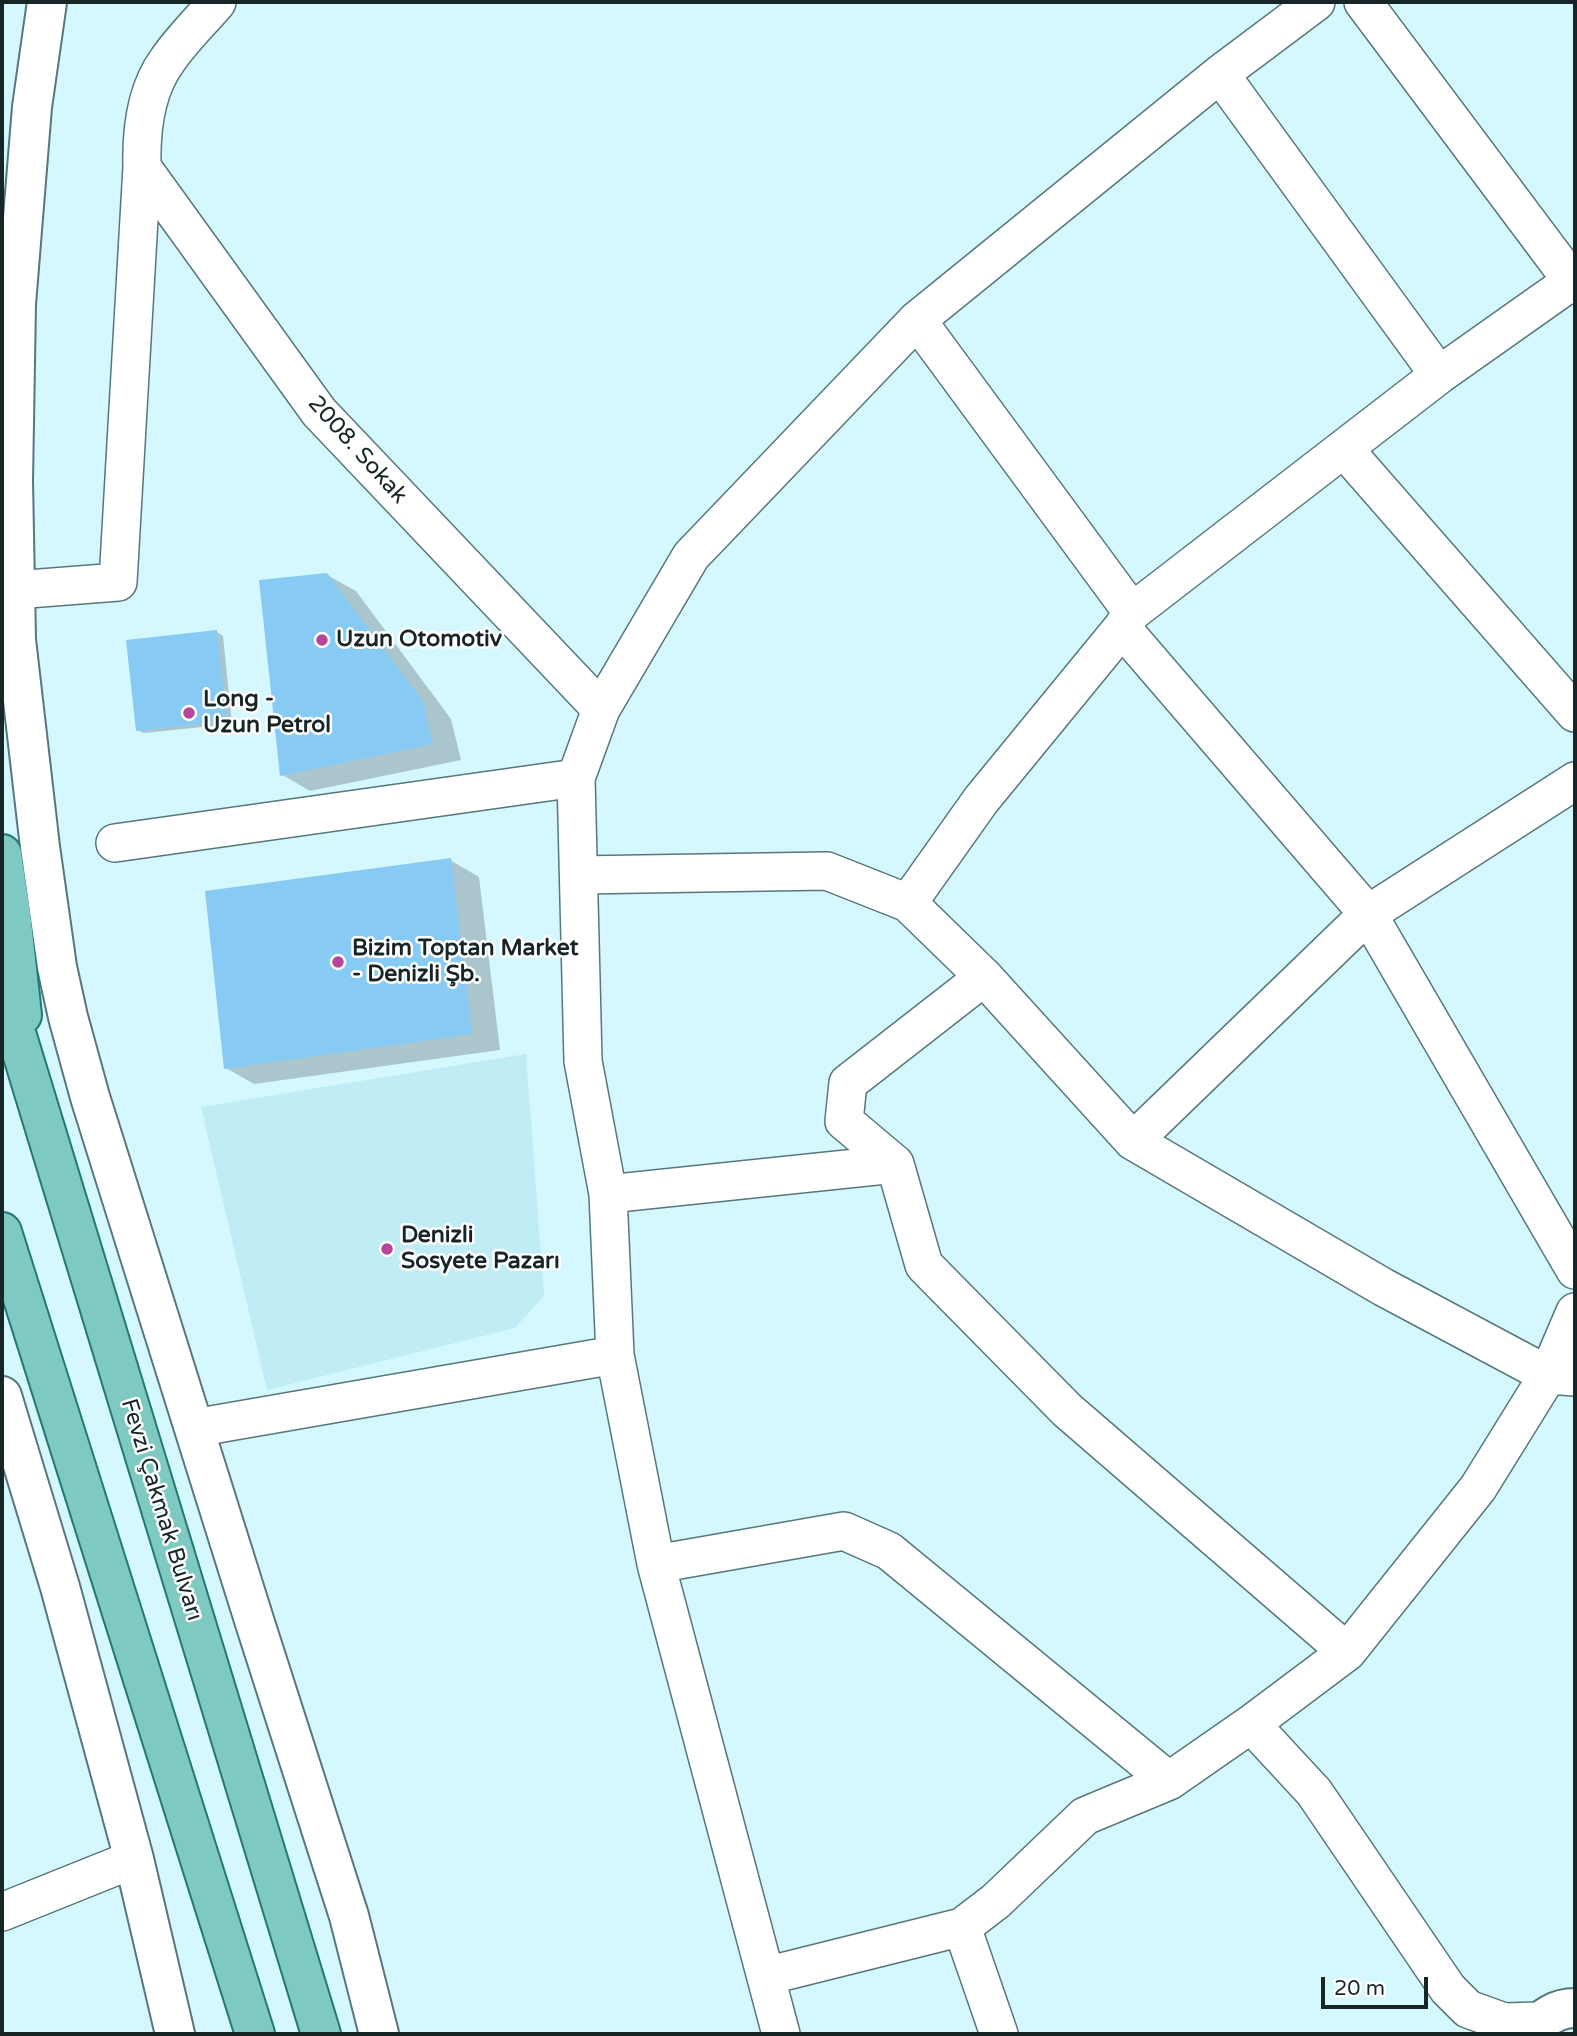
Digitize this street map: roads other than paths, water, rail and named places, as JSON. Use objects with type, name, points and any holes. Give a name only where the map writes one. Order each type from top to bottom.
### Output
[{"type":"main road","points":[[47,2],[32,107],[16,304],[13,481],[16,640],[57,967],[90,1097],[349,1916],[379,2034]]},
{"type":"main road","points":[[2,845],[68,1017]]},
{"type":"main road","points":[[2,854],[20,1004],[52,1154]]},
{"type":"main road","name":"Fevzi Çakmak Bulvarı","points":[[2,987],[321,2034]]},
{"type":"main road","points":[[3,1232],[255,2034]]},
{"type":"main road","points":[[2,1396],[60,1587],[134,1859],[175,2034]]},
{"type":"street","points":[[15,590],[118,582],[142,167],[141,137],[154,86],[166,61],[218,2]]},
{"type":"street","points":[[780,2034],[656,1564],[615,1355],[608,1194],[583,1061],[576,778],[601,709],[691,556],[917,320],[1220,74],[1316,2]]},
{"type":"street","points":[[908,903],[981,800],[1127,620],[1439,375],[1574,283],[1363,2]]},
{"type":"street","points":[[1220,74],[1439,375]]},
{"type":"street","name":"2008. Sokak","points":[[142,167],[318,412],[601,709]]},
{"type":"street","points":[[917,320],[1127,620],[1368,914],[1575,1270]]},
{"type":"street","points":[[1344,449],[1575,713]]},
{"type":"street","points":[[115,843],[576,778]]},
{"type":"street","points":[[1133,1141],[1368,914],[1575,781]]},
{"type":"street","points":[[579,875],[827,871],[908,903],[984,976],[1133,1141],[1383,1287],[1562,1376]]},
{"type":"street","points":[[984,976],[848,1083],[844,1121],[895,1164],[924,1265],[1067,1410],[1347,1652]]},
{"type":"street","points":[[608,1194],[895,1164]]},
{"type":"street","points":[[766,1976],[962,1927],[996,1900],[1085,1816],[1169,1780],[1251,1724],[1347,1652],[1478,1489],[1562,1376],[1575,1312]]},
{"type":"street","points":[[194,1428],[615,1355]]},
{"type":"street","points":[[656,1564],[844,1531],[889,1550],[1169,1780]]},
{"type":"street","points":[[1251,1724],[1314,1792],[1448,1989],[1468,2009],[1504,2022],[1548,2018]]},
{"type":"street","points":[[2,1912],[134,1859]]},
{"type":"street","points":[[962,1927],[999,2034]]},
{"type":"place","name":"Uzun Otomotiv","points":[[322,640]]},
{"type":"place","name":"Long - Uzun Petrol","points":[[189,713]]},
{"type":"place","name":"Bizim Toptan Market - Denizli Şb.","points":[[338,962]]},
{"type":"place","name":"Denizli Sosyete Pazarı","points":[[387,1249]]}]
